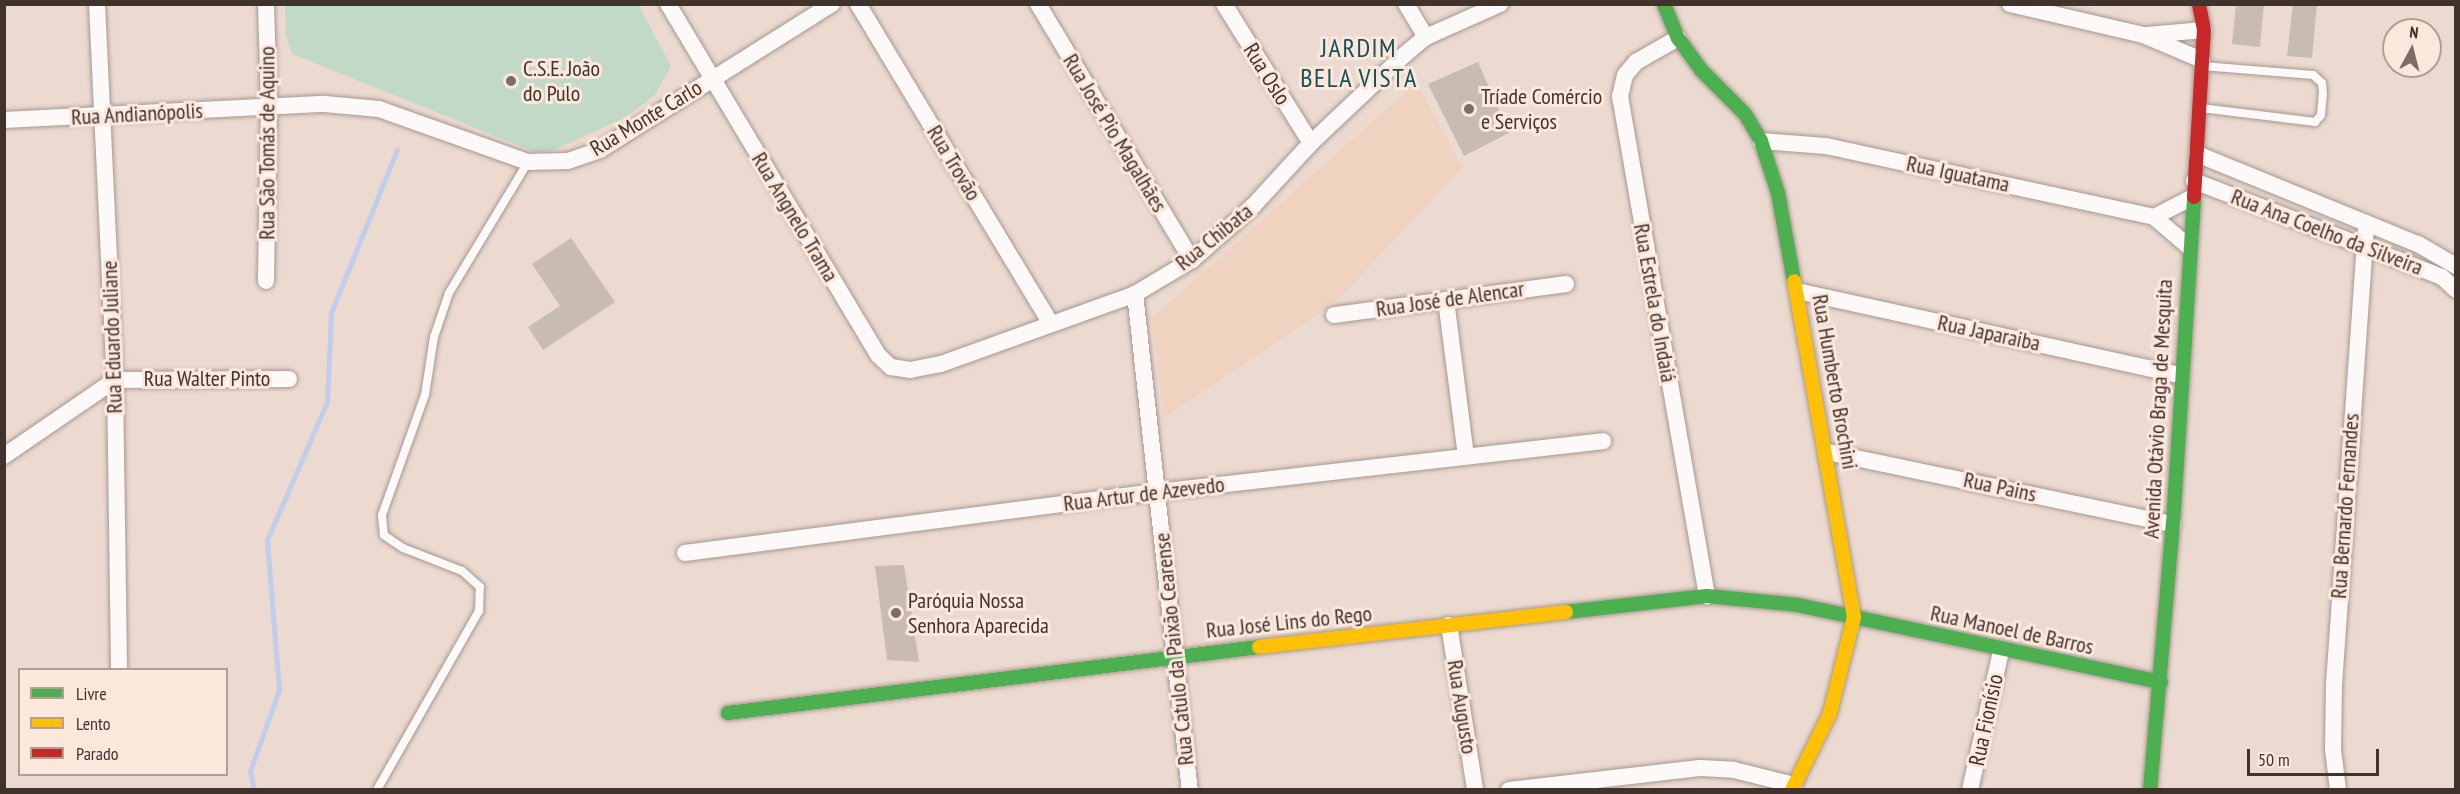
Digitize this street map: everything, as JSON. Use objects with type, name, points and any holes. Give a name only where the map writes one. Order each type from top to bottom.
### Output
[{"type":"street","name":"Rua Eduardo Juliane","points":[[97,4],[115,380],[119,668]]},
{"type":"street","name":"Rua São Tomás de Aquino","points":[[266,4],[269,107],[266,281]]},
{"type":"street","name":"Rua Angnelo Trama","points":[[668,4],[711,80],[878,355]]},
{"type":"street","name":"Rua Monte Carlo","points":[[269,107],[325,104],[380,110],[528,162],[568,161],[600,150],[832,4]]},
{"type":"street","name":"Rua Trovão","points":[[858,4],[1050,322]]},
{"type":"street","name":"Rua José Pio Magalhães","points":[[1038,4],[1192,260]]},
{"type":"street","name":"Rua Oslo","points":[[1224,4],[1311,143]]},
{"type":"street","points":[[1406,4],[1426,37]]},
{"type":"street","name":"Rua Chibata","points":[[878,355],[899,369],[941,364],[1050,322],[1135,294],[1192,260],[1254,205],[1311,143],[1426,37],[1500,4]]},
{"type":"street","name":"Rua Humberto Brochini","points":[[1664,4],[1678,38],[1702,71],[1745,114],[1761,141],[1778,193],[1827,452],[1854,617],[1843,676],[1830,713],[1793,787]]},
{"type":"street","points":[[2010,4],[2038,8],[2143,35],[2202,63]]},
{"type":"street","name":"Avenida Otávio Braga de Mesquita","points":[[2150,789],[2173,525],[2180,375],[2197,154],[2204,30],[2199,4]]},
{"type":"street","name":"Avenida Otávio Braga de Mesquita","points":[[2204,30],[2214,4]]},
{"type":"street","points":[[2143,35],[2204,30]]},
{"type":"street","name":"Rua Estrela do Indaiá","points":[[1678,38],[1636,62],[1625,75],[1620,96],[1707,596]]},
{"type":"street","name":"Rua Andianópolis","points":[[4,120],[269,107]]},
{"type":"street","name":"Rua Iguatama","points":[[1761,141],[1826,146],[2154,217],[2189,247]]},
{"type":"street","name":"Rua Ana Coelho da Silveira","points":[[2197,154],[2418,244],[2456,266]]},
{"type":"street","points":[[2154,217],[2194,189]]},
{"type":"street","name":"Rua Ana Coelho da Silveira","points":[[2194,189],[2364,246],[2442,277],[2456,290]]},
{"type":"street","name":"Rua Bernardo Fernandes","points":[[2338,789],[2333,749],[2334,685],[2366,223]]},
{"type":"street","name":"Rua José de Alencar","points":[[1334,315],[1566,284]]},
{"type":"street","name":"Rua Japaraiba","points":[[1797,291],[2180,375]]},
{"type":"street","name":"Rua Catulo da Paixão Cearense","points":[[1135,294],[1191,789]]},
{"type":"street","points":[[1446,300],[1466,456]]},
{"type":"street","name":"Rua Walter Pinto","points":[[4,456],[115,380],[289,379]]},
{"type":"street","name":"Rua Artur de Azevedo","points":[[685,553],[1157,492],[1603,441]]},
{"type":"street","name":"Rua Pains","points":[[1827,452],[2173,525]]},
{"type":"street","name":"Rua José Lins do Rego","points":[[728,713],[1175,656],[1707,596],[1786,603],[1854,617]]},
{"type":"street","name":"Rua Manoel de Barros","points":[[1854,617],[2001,651],[2161,682]]},
{"type":"street","name":"Rua Augusto","points":[[1449,625],[1474,789]]},
{"type":"street","name":"Rua Fionísio","points":[[1970,789],[2001,651]]},
{"type":"street","points":[[1509,789],[1709,768],[1793,787]]},
{"type":"lane","points":[[2199,108],[2316,122],[2321,115],[2323,93],[2322,83],[2313,75],[2202,63]]},
{"type":"lane","points":[[378,788],[479,611],[480,587],[462,571],[403,548],[384,535],[382,515],[425,395],[434,337],[449,293],[528,162]]},
{"type":"shaded area","points":[[1417,82],[1462,168],[1336,302],[1164,418],[1152,318]]},
{"type":"green space","name":"C.S.E. João do Pulo","points":[[285,5],[639,5],[671,66],[655,95],[626,117],[552,151],[535,152],[292,54],[286,35]]},
{"type":"building","points":[[2236,4],[2264,4],[2260,47],[2232,44]]},
{"type":"building","points":[[2293,4],[2317,4],[2312,58],[2287,56]]},
{"type":"building","name":"Tríade Comércio e Serviços","points":[[1478,62],[1509,133],[1464,156],[1428,84]]},
{"type":"building","points":[[571,238],[615,302],[543,350],[528,327],[560,306],[532,264]]},
{"type":"building","name":"Paróquia Nossa Senhora Aparecida","points":[[904,565],[919,662],[887,660],[875,566]]},
{"type":"waterway","points":[[254,790],[250,771],[279,690],[267,540],[327,402],[331,313],[397,150]]},
{"type":"traffic: fast","points":[[1664,4],[1678,38],[1702,71],[1745,114],[1761,141],[1778,193],[1794,281]]},
{"type":"traffic: fast","points":[[2150,790],[2173,524],[2194,197]]},
{"type":"traffic: fast","points":[[1566,612],[1707,596],[1798,605],[2161,682]]},
{"type":"traffic: fast","points":[[728,713],[1259,647]]},
{"type":"traffic: slow","points":[[1792,790],[1830,713],[1854,617],[1794,281]]},
{"type":"traffic: slow","points":[[1259,647],[1566,612]]},
{"type":"traffic: jam","points":[[2194,197],[2204,30],[2199,4]]},
{"type":"place","name":"C.S.E. João do Pulo","points":[[511,81]]},
{"type":"place","name":"Tríade Comércio e Serviços","points":[[1469,109]]},
{"type":"place","name":"Paróquia Nossa Senhora Aparecida","points":[[896,613]]},
{"type":"district","name":"JARDIM BELA VISTA","points":[[1359,63]]}]
